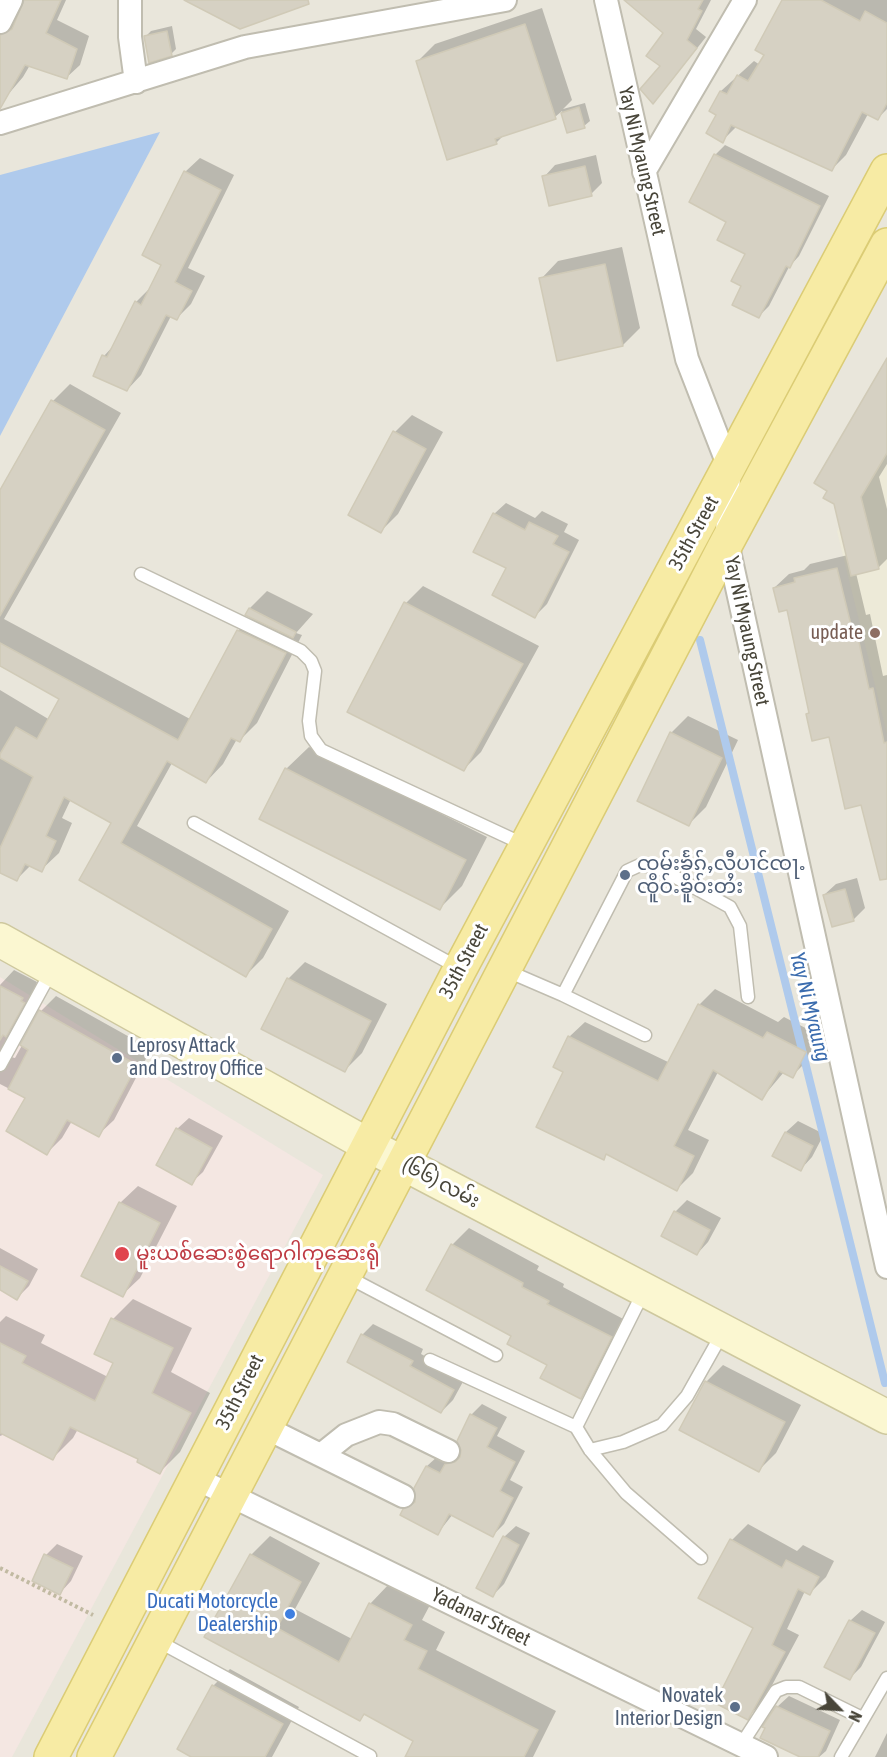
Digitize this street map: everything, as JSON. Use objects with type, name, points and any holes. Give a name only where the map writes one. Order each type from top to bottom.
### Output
[{"type":"main road","name":"35th Street","points":[[51,1757],[120,1629],[195,1478],[460,969],[884,181]]},
{"type":"main road","name":"35th Street","points":[[96,1756],[405,1165],[503,969],[575,836],[727,542],[887,245]]},
{"type":"main road","points":[[541,816],[575,836]]},
{"type":"street","points":[[0,22],[11,0]]},
{"type":"street","points":[[130,0],[129,29],[136,82]]},
{"type":"street","points":[[0,123],[245,47],[505,0]]},
{"type":"street","name":"Yay Ni Myaung Street","points":[[606,0],[687,359],[729,467],[727,542],[887,1267]]},
{"type":"street","points":[[644,172],[745,0]]},
{"type":"street","name":"(၆၆) လမ်း","points":[[0,940],[405,1165],[887,1417]]},
{"type":"street","points":[[321,1455],[346,1435],[379,1422],[393,1424],[448,1451]]},
{"type":"street","points":[[266,1428],[404,1496]]},
{"type":"street","name":"Yadanar Street","points":[[195,1478],[766,1757]]},
{"type":"lane","points":[[141,574],[301,651],[315,671],[309,721],[311,736],[321,750],[526,845]]},
{"type":"lane","points":[[194,823],[460,969]]},
{"type":"lane","points":[[563,995],[627,871],[640,865],[657,867],[730,908],[740,926],[748,997]]},
{"type":"lane","points":[[0,1065],[53,969]]},
{"type":"lane","points":[[503,969],[645,1035]]},
{"type":"lane","points":[[346,1276],[496,1355]]},
{"type":"lane","points":[[576,1427],[644,1290]]},
{"type":"lane","points":[[590,1450],[623,1442],[662,1425],[687,1396],[724,1331]]},
{"type":"lane","points":[[430,1360],[576,1427],[590,1450],[626,1493],[701,1558]]},
{"type":"lane","points":[[155,1640],[370,1756]]},
{"type":"lane","points":[[841,1757],[887,1678]]},
{"type":"lane","points":[[741,1745],[776,1691],[786,1687],[799,1687],[862,1718]]},
{"type":"path","points":[[0,1568],[120,1629]]},
{"type":"shaded area","points":[[0,0],[887,0],[887,1757],[0,1757]]},
{"type":"shaded area","name":"update","points":[[887,452],[887,734],[837,531]]},
{"type":"shaded area","points":[[0,977],[323,1175],[12,1757],[0,1757]]},
{"type":"water","points":[[160,132],[0,436],[0,175]]},
{"type":"building","points":[[24,0],[61,0],[46,33],[77,49],[67,79],[25,65],[0,109],[0,35],[12,29]]},
{"type":"building","points":[[184,0],[308,0],[309,4],[240,29]]},
{"type":"building","points":[[624,0],[703,0],[698,9],[702,11],[687,40],[697,48],[653,104],[640,89],[660,66],[646,56],[663,33]]},
{"type":"building","points":[[782,0],[821,0],[860,21],[865,11],[887,23],[887,103],[878,120],[862,112],[832,171],[731,125],[723,143],[706,133],[716,115],[709,111],[720,91],[727,94],[737,75],[748,81],[764,55],[755,50]]},
{"type":"building","points":[[525,24],[556,119],[495,139],[497,144],[447,160],[416,61]]},
{"type":"building","points":[[167,31],[172,56],[149,63],[144,36]]},
{"type":"building","points":[[579,107],[585,128],[567,133],[561,113]]},
{"type":"building","points":[[714,154],[820,206],[790,268],[786,266],[759,318],[732,305],[741,286],[731,281],[745,254],[717,240],[726,222],[689,202]]},
{"type":"building","points":[[585,166],[592,196],[549,206],[542,176]]},
{"type":"building","points":[[184,171],[221,190],[175,282],[192,291],[177,320],[166,315],[127,391],[93,376],[102,355],[107,357],[135,301],[141,305],[161,265],[142,255]]},
{"type":"building","points":[[605,264],[623,346],[557,361],[539,278]]},
{"type":"building","points":[[887,358],[887,453],[861,497],[879,569],[851,576],[834,504],[823,498],[827,491],[814,483]]},
{"type":"building","points":[[51,400],[105,430],[0,616],[0,490]]},
{"type":"building","points":[[393,431],[426,449],[381,533],[348,515]]},
{"type":"building","points":[[493,513],[525,530],[529,522],[558,536],[553,544],[569,552],[535,618],[492,595],[506,568],[473,552]]},
{"type":"building","points":[[837,568],[852,629],[856,628],[869,689],[873,688],[884,743],[887,742],[887,879],[880,880],[861,805],[845,809],[829,737],[812,741],[806,714],[809,713],[787,610],[779,612],[773,588],[795,582],[794,578]]},
{"type":"building","points":[[404,602],[523,664],[464,771],[347,712]]},
{"type":"building","points":[[249,608],[296,632],[293,638],[245,615]]},
{"type":"building","points":[[237,630],[286,653],[240,742],[231,738],[206,783],[167,761],[121,843],[272,929],[246,977],[79,880],[111,823],[64,797],[46,836],[56,841],[42,872],[25,864],[17,881],[0,873],[0,848],[33,777],[0,758],[0,754],[16,727],[37,739],[59,699],[0,666],[0,643],[178,740]]},
{"type":"building","points":[[670,732],[722,758],[689,826],[637,801]]},
{"type":"building","points":[[285,768],[466,860],[440,910],[259,819]]},
{"type":"building","points":[[845,889],[854,921],[832,927],[823,895]]},
{"type":"building","points":[[287,978],[371,1021],[345,1072],[261,1029]]},
{"type":"building","points":[[0,986],[23,998],[21,1001],[25,1003],[6,1037],[3,1035],[0,1040]]},
{"type":"building","points":[[698,1004],[763,1038],[767,1032],[806,1052],[793,1078],[779,1071],[762,1100],[713,1070],[674,1146],[694,1156],[677,1191],[606,1154],[604,1160],[536,1127],[563,1072],[553,1067],[568,1036],[658,1081]]},
{"type":"building","points":[[39,1010],[137,1065],[99,1137],[67,1120],[47,1155],[6,1131],[25,1098],[8,1089],[28,1050],[20,1045]]},
{"type":"building","points":[[176,1128],[212,1148],[192,1185],[156,1165]]},
{"type":"building","points":[[785,1132],[813,1146],[801,1171],[772,1156]]},
{"type":"building","points":[[119,1202],[160,1223],[123,1297],[81,1276]]},
{"type":"building","points":[[674,1211],[710,1230],[697,1255],[661,1236]]},
{"type":"building","points":[[451,1244],[523,1283],[522,1287],[549,1301],[547,1304],[612,1337],[581,1399],[540,1378],[547,1365],[507,1344],[511,1336],[426,1290]]},
{"type":"building","points":[[0,1266],[28,1281],[17,1300],[0,1290]]},
{"type":"building","points":[[111,1318],[173,1348],[152,1393],[191,1413],[160,1474],[137,1462],[138,1459],[70,1427],[53,1460],[0,1433],[0,1343],[26,1356],[22,1363],[95,1401],[113,1363],[94,1354]]},
{"type":"building","points":[[361,1334],[413,1361],[410,1366],[454,1390],[441,1413],[347,1362]]},
{"type":"building","points":[[705,1381],[785,1422],[759,1472],[679,1430]]},
{"type":"building","points":[[470,1414],[497,1428],[487,1447],[515,1462],[500,1491],[513,1498],[493,1537],[449,1514],[438,1535],[400,1515],[403,1509],[415,1502],[414,1488],[426,1466],[440,1473],[445,1464],[455,1462],[460,1457],[461,1450],[457,1441]]},
{"type":"building","points":[[503,1536],[519,1545],[493,1597],[476,1588]]},
{"type":"building","points":[[730,1539],[782,1568],[786,1560],[819,1577],[810,1595],[798,1589],[772,1645],[785,1652],[748,1720],[715,1703],[753,1628],[698,1598]]},
{"type":"building","points":[[44,1554],[73,1568],[60,1595],[32,1581]]},
{"type":"building","points":[[250,1554],[301,1582],[277,1628],[339,1662],[369,1603],[412,1625],[404,1640],[427,1651],[418,1669],[538,1730],[524,1757],[405,1757],[413,1741],[364,1714],[360,1721],[204,1637]]},
{"type":"building","points":[[849,1620],[875,1633],[850,1680],[824,1667]]},
{"type":"building","points":[[212,1685],[283,1724],[265,1757],[191,1757],[177,1749]]},
{"type":"building","points":[[776,1706],[830,1731],[818,1757],[800,1757],[760,1738],[765,1728],[762,1727]]},
{"type":"waterway","name":"Yay Ni Myaung","points":[[700,640],[885,1383]]},
{"type":"place","name":"update","points":[[875,633]]},
{"type":"place","name":"ၸုမ်းၶႅၵ်ႇလီပၢင်ၸႃႉ ၸိူဝ်ႉၶိူဝ်းတႆး","points":[[625,875]]},
{"type":"place","name":"Leprosy Attack and Destroy Office","points":[[117,1058]]},
{"type":"place","name":"မူးယစ်ဆေးစွဲရောဂါကုဆေးရုံ","points":[[122,1254]]},
{"type":"place","name":"Ducati Motorcycle Dealership","points":[[290,1614]]},
{"type":"place","name":"Novatek Interior Design","points":[[735,1707]]}]
